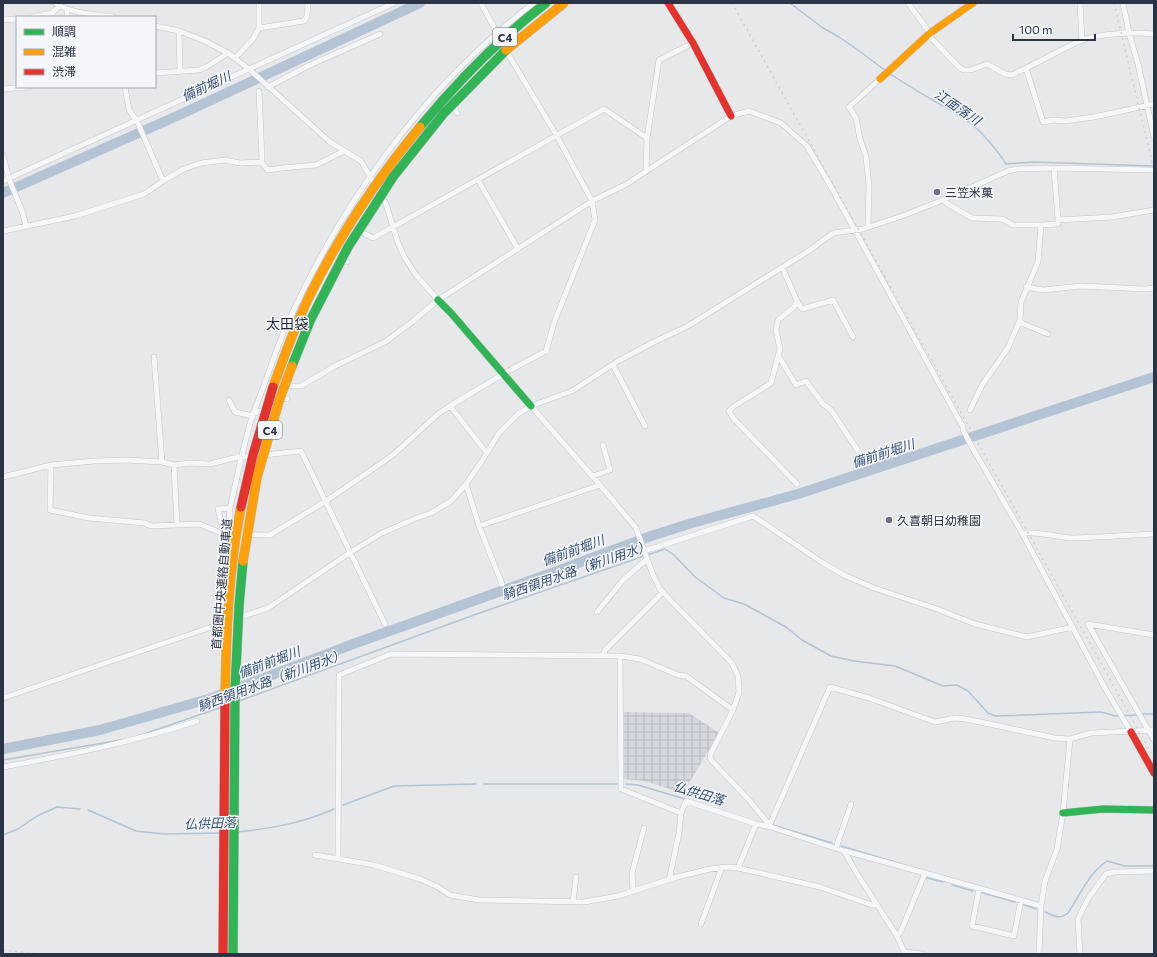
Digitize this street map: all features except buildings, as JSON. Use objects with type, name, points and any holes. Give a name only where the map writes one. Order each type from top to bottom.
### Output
[{"type":"main road","name":"首都圏中央連絡自動車道","points":[[223,954],[227,640],[233,555],[244,488],[264,412],[278,370],[321,274],[344,232],[384,172],[414,133],[452,90],[493,49],[546,3]]},
{"type":"main road","name":"首都圏中央連絡自動車道","points":[[233,954],[233,751],[239,595],[243,557],[254,490],[268,434],[286,380],[304,334],[354,236],[409,156],[438,119],[464,90],[525,34],[564,3]]},
{"type":"main road","points":[[668,3],[693,44],[732,116]]},
{"type":"main road","points":[[885,75],[930,33],[973,3]]},
{"type":"main road","points":[[438,300],[531,406]]},
{"type":"main road","points":[[1131,732],[1154,773]]},
{"type":"main road","points":[[1063,813],[1103,809],[1154,810]]},
{"type":"street","points":[[235,58],[253,39],[259,28],[259,3]]},
{"type":"street","points":[[259,28],[304,21],[307,16],[308,3]]},
{"type":"street","points":[[3,182],[394,3]]},
{"type":"street","points":[[51,465],[50,510],[89,518],[145,523],[152,526],[199,524],[224,534],[270,535],[326,501],[393,455],[438,414],[503,374],[546,350],[555,320],[595,220],[592,202],[557,136],[511,59],[481,3]]},
{"type":"street","points":[[237,534],[233,525],[229,522],[230,508],[241,458],[253,415],[290,318],[325,250],[346,213],[371,176],[404,132],[449,81],[498,33],[534,3]]},
{"type":"street","points":[[908,3],[930,33],[931,38],[960,68],[964,70],[971,70],[987,64],[1008,75],[1026,68],[1082,40],[1111,34],[1154,34]]},
{"type":"street","points":[[1080,3],[1082,40]]},
{"type":"street","points":[[1123,3],[1154,137]]},
{"type":"street","points":[[38,16],[52,13],[57,4],[67,9],[107,16]]},
{"type":"street","points":[[67,9],[67,16]]},
{"type":"street","points":[[3,20],[16,19]]},
{"type":"street","points":[[156,26],[180,31],[205,41],[228,53],[249,69],[330,142],[361,161],[386,204],[392,226],[405,258],[416,275],[438,300]]},
{"type":"street","points":[[180,31],[180,71]]},
{"type":"street","points":[[268,87],[310,65],[380,34]]},
{"type":"street","points":[[646,170],[647,138],[659,60],[693,44]]},
{"type":"street","points":[[156,72],[199,70],[228,53]]},
{"type":"street","points":[[1026,68],[1043,122],[1094,117],[1154,104]]},
{"type":"street","points":[[868,227],[866,156],[860,139],[856,118],[849,107],[885,75]]},
{"type":"street","points":[[449,81],[459,92],[455,109],[457,113]]},
{"type":"street","points":[[3,89],[16,88]]},
{"type":"street","points":[[125,88],[129,110],[137,121],[163,181]]},
{"type":"street","points":[[259,91],[261,162],[268,170],[316,165],[344,151]]},
{"type":"street","points":[[365,234],[373,238],[392,226],[478,180],[604,109],[647,138]]},
{"type":"street","points":[[292,386],[301,386],[335,366],[385,342],[438,300],[592,202],[625,185],[646,170],[732,116],[749,111],[782,123],[807,146],[1131,732]]},
{"type":"street","points":[[3,156],[9,179],[18,200],[26,226]]},
{"type":"street","points":[[3,231],[75,216],[144,194],[184,168],[201,163],[225,160],[240,163],[261,162]]},
{"type":"street","points":[[943,200],[972,218],[1002,219],[1013,225],[1058,224],[1054,168]]},
{"type":"street","points":[[3,698],[268,608],[380,534],[431,513],[450,501],[466,484],[498,434],[518,414],[531,406],[572,391],[613,364],[688,326],[782,268],[833,233],[863,229],[943,200],[1008,170],[1054,168],[1154,170]]},
{"type":"street","points":[[478,180],[518,249]]},
{"type":"street","points":[[1058,220],[1112,217],[1154,210]]},
{"type":"street","points":[[970,410],[982,385],[1008,348],[1019,322],[1021,302],[1026,287],[1038,262],[1041,225]]},
{"type":"street","points":[[325,250],[347,262]]},
{"type":"street","points":[[782,268],[802,309],[833,300],[852,337]]},
{"type":"street","points":[[1026,287],[1043,290],[1081,286],[1145,289],[1154,288]]},
{"type":"street","points":[[797,301],[794,308],[778,320],[776,330],[780,349],[771,383],[729,411],[798,484]]},
{"type":"street","points":[[1019,322],[1048,334]]},
{"type":"street","points":[[778,355],[796,385],[806,381],[824,404],[831,410],[866,463]]},
{"type":"street","points":[[154,358],[162,462]]},
{"type":"street","points":[[613,364],[645,426]]},
{"type":"street","points":[[229,400],[235,412],[253,415],[266,410],[282,398],[287,399]]},
{"type":"street","points":[[450,406],[487,453]]},
{"type":"street","points":[[531,406],[624,512],[636,528],[653,575],[663,592],[732,663],[738,676],[739,692],[733,710],[710,757],[711,760],[749,800],[770,825]]},
{"type":"street","points":[[593,476],[610,470],[603,445]]},
{"type":"street","points":[[3,477],[51,465],[94,461],[126,460],[162,462],[174,465],[190,463],[210,464],[241,458],[301,451],[385,624]]},
{"type":"street","points":[[174,465],[177,525]]},
{"type":"street","points":[[466,484],[479,526],[502,584]]},
{"type":"street","points":[[479,526],[600,485]]},
{"type":"street","points":[[224,534],[218,509],[230,508]]},
{"type":"street","points":[[644,552],[753,516],[846,576],[874,588],[937,609],[975,624],[1027,638],[1073,627]]},
{"type":"street","points":[[1022,533],[1032,532],[1068,538],[1154,534]]},
{"type":"street","points":[[598,612],[623,580],[647,559]]},
{"type":"street","points":[[603,656],[605,650],[663,592]]},
{"type":"street","points":[[1154,635],[1088,624],[1151,730],[1154,740]]},
{"type":"street","points":[[338,858],[339,675],[391,654],[620,656],[640,659],[678,675],[686,676],[733,710]]},
{"type":"street","points":[[620,656],[621,790],[681,813]]},
{"type":"street","points":[[770,825],[830,687],[869,698],[935,722],[955,718],[966,719],[1055,738],[1070,738],[1091,733],[1151,730]]},
{"type":"street","points":[[3,767],[124,743],[197,721]]},
{"type":"street","points":[[1039,954],[1041,906],[1045,881],[1057,849],[1063,813],[1070,738]]},
{"type":"street","points":[[668,880],[679,833],[681,813],[686,801],[756,824],[770,825],[844,851],[1041,906]]},
{"type":"street","points":[[836,848],[851,804]]},
{"type":"street","points":[[738,868],[756,824]]},
{"type":"street","points":[[633,891],[632,874],[644,828]]},
{"type":"street","points":[[844,851],[876,905],[897,936],[905,953],[922,954]]},
{"type":"street","points":[[315,855],[338,858],[374,866],[420,879],[438,887],[450,896],[480,900],[584,902],[633,891],[668,880],[722,867],[738,868],[820,887],[872,905],[876,905]]},
{"type":"street","points":[[701,924],[722,867]]},
{"type":"street","points":[[1080,954],[1078,919],[1089,897],[1106,874],[1115,872],[1154,871]]},
{"type":"street","points":[[897,936],[901,931],[924,873]]},
{"type":"street","points":[[573,902],[576,876]]},
{"type":"street","points":[[979,889],[972,926],[1014,936],[1020,900]]},
{"type":"shaded area","points":[[624,712],[689,713],[719,733],[683,793],[644,781],[624,779]]},
{"type":"waterway","name":"備前堀川","points":[[3,193],[177,116],[420,3]]},
{"type":"waterway","name":"江面落川","points":[[790,3],[823,28],[839,37],[886,71]]},
{"type":"waterway","name":"江面落川","points":[[889,73],[969,122],[989,142],[1006,164],[1033,162],[1154,166]]},
{"type":"waterway","name":"備前前堀川","points":[[3,749],[100,730],[212,698],[356,643],[651,536],[692,523],[798,494],[1154,377]]},
{"type":"waterway","name":"騎西領用水路（新川用水）","points":[[647,555],[665,549],[674,555],[695,577],[724,598],[744,604],[786,627],[802,640],[831,656],[854,661],[895,666],[943,686],[957,685],[968,691],[988,713],[995,716],[1101,712],[1116,716],[1138,715]]},
{"type":"waterway","name":"騎西領用水路（新川用水）","points":[[239,701],[474,615],[644,556]]},
{"type":"waterway","name":"騎西領用水路（新川用水）","points":[[135,737],[222,707]]},
{"type":"waterway","name":"騎西領用水路（新川用水）","points":[[1142,714],[1154,714]]},
{"type":"waterway","name":"騎西領用水路（新川用水）","points":[[3,760],[121,740]]},
{"type":"waterway","name":"仏供田落","points":[[343,805],[394,786],[476,784]]},
{"type":"waterway","name":"仏供田落","points":[[484,784],[617,784]]},
{"type":"waterway","name":"仏供田落","points":[[626,784],[638,785],[685,799]]},
{"type":"waterway","name":"仏供田落","points":[[3,835],[18,829],[37,816],[57,807],[80,809]]},
{"type":"waterway","name":"仏供田落","points":[[237,832],[286,825],[334,809]]},
{"type":"waterway","name":"仏供田落","points":[[88,810],[136,831],[164,834],[221,833]]},
{"type":"waterway","name":"仏供田落","points":[[773,825],[832,843]]},
{"type":"waterway","name":"仏供田落","points":[[841,846],[908,866]]},
{"type":"waterway","name":"仏供田落","points":[[1045,912],[1059,917],[1068,913],[1089,878],[1107,861],[1125,866],[1154,866]]},
{"type":"waterway","name":"仏供田落","points":[[927,878],[943,882]]},
{"type":"waterway","name":"仏供田落","points":[[952,885],[973,891]]},
{"type":"waterway","name":"仏供田落","points":[[983,893],[1015,902]]},
{"type":"waterway","name":"仏供田落","points":[[1022,904],[1036,909]]},
{"type":"railway","points":[[732,3],[1154,758]]},
{"type":"railway","points":[[1114,3],[1154,170]]},
{"type":"railway","points":[[3,950],[40,954]]},
{"type":"traffic: fast","points":[[420,127],[495,46],[546,3]]},
{"type":"traffic: fast","points":[[292,366],[310,321],[348,247],[393,177],[444,113],[506,50]]},
{"type":"traffic: fast","points":[[438,300],[531,406]]},
{"type":"traffic: fast","points":[[233,954],[235,689],[243,561]]},
{"type":"traffic: fast","points":[[1063,813],[1103,809],[1154,810]]},
{"type":"traffic: slow","points":[[506,50],[564,3]]},
{"type":"traffic: slow","points":[[880,79],[930,33],[973,3]]},
{"type":"traffic: slow","points":[[273,387],[304,308],[333,252],[374,188],[420,127]]},
{"type":"traffic: slow","points":[[243,561],[257,477],[280,398],[292,366]]},
{"type":"traffic: slow","points":[[225,704],[230,580],[241,507]]},
{"type":"traffic: jam","points":[[668,3],[693,43],[731,116]]},
{"type":"traffic: jam","points":[[241,507],[253,455],[273,387]]},
{"type":"traffic: jam","points":[[223,954],[225,704]]},
{"type":"traffic: jam","points":[[1131,732],[1154,773]]},
{"type":"place","name":"三笠米菓","points":[[937,192]]},
{"type":"place","name":"久喜朝日幼稚園","points":[[889,520]]},
{"type":"district","name":"太田袋","points":[[287,323]]}]
